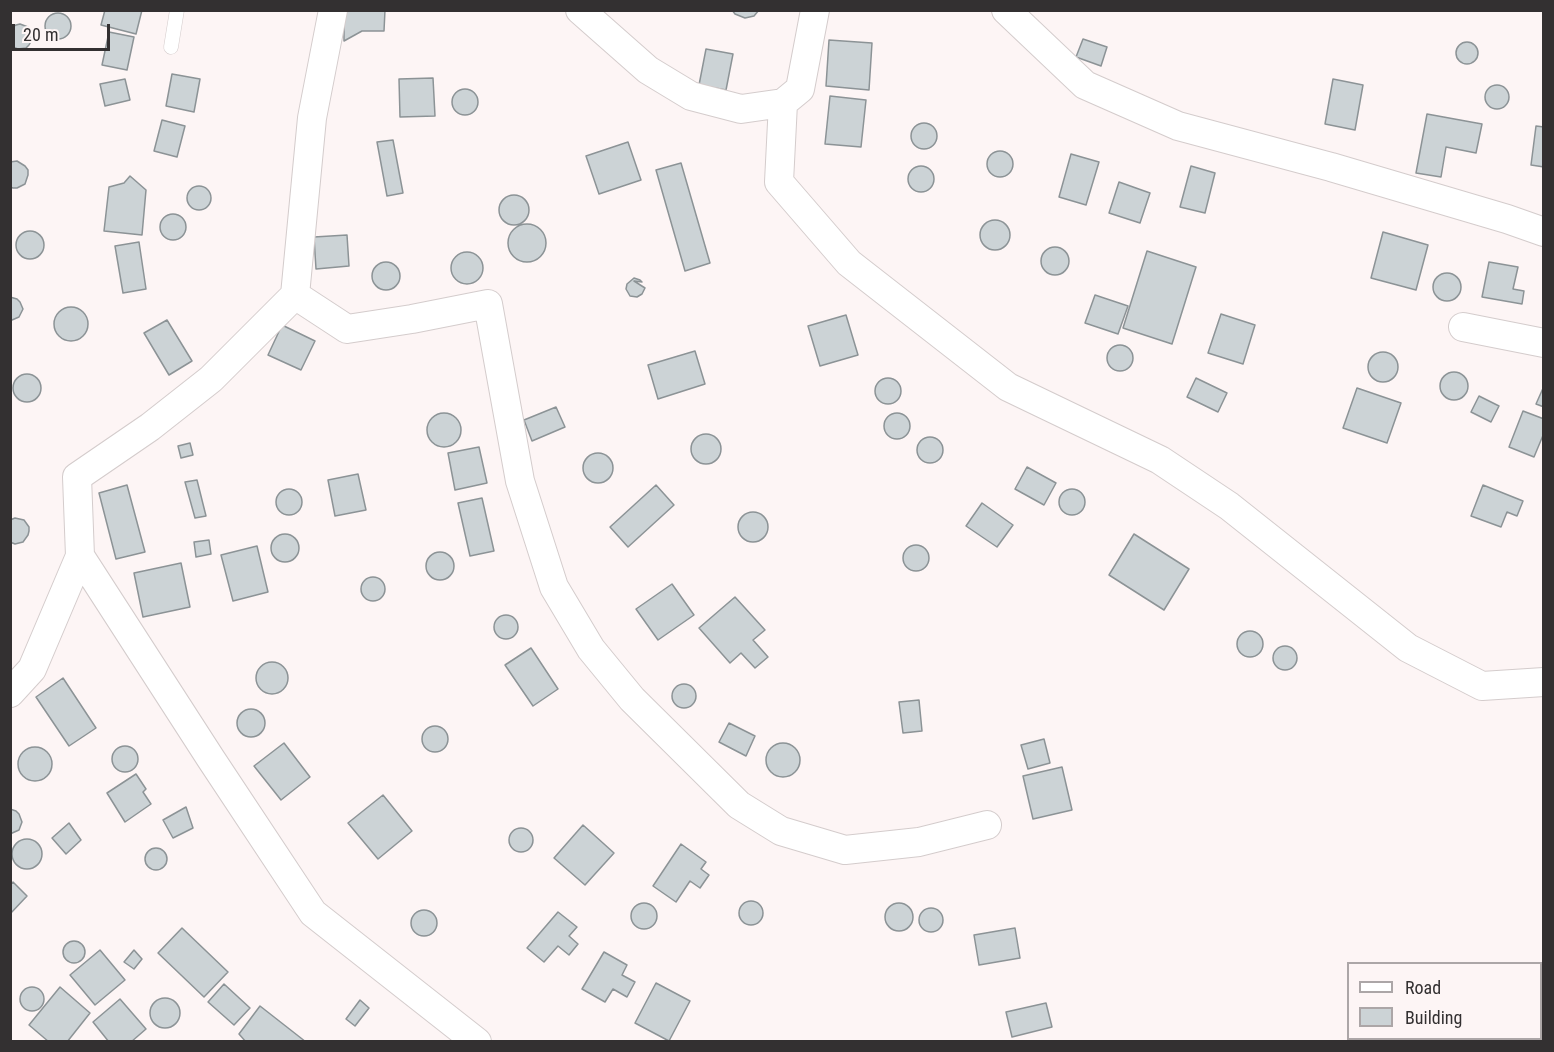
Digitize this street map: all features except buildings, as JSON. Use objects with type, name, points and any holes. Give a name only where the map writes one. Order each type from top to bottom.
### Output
[{"type":"street","points":[[10,693],[32,669],[80,556],[77,477],[150,427],[211,379],[295,295],[312,118],[333,10]]},
{"type":"street","points":[[580,10],[648,70],[691,96],[741,109],[783,103],[800,89],[815,10]]},
{"type":"street","points":[[1006,10],[1085,85],[1178,126],[1331,167],[1544,232]]},
{"type":"street","points":[[783,103],[778,182],[849,263],[1008,387],[1160,460],[1229,506],[1408,648],[1482,686],[1544,682]]},
{"type":"street","points":[[295,295],[347,329],[489,304],[520,481],[554,587],[591,649],[632,699],[739,805],[781,831],[845,850],[919,842],[987,825]]},
{"type":"street","points":[[1464,327],[1544,343]]},
{"type":"street","points":[[80,556],[313,913],[477,1041]]},
{"type":"lane","points":[[171,47],[177,10]]}]
